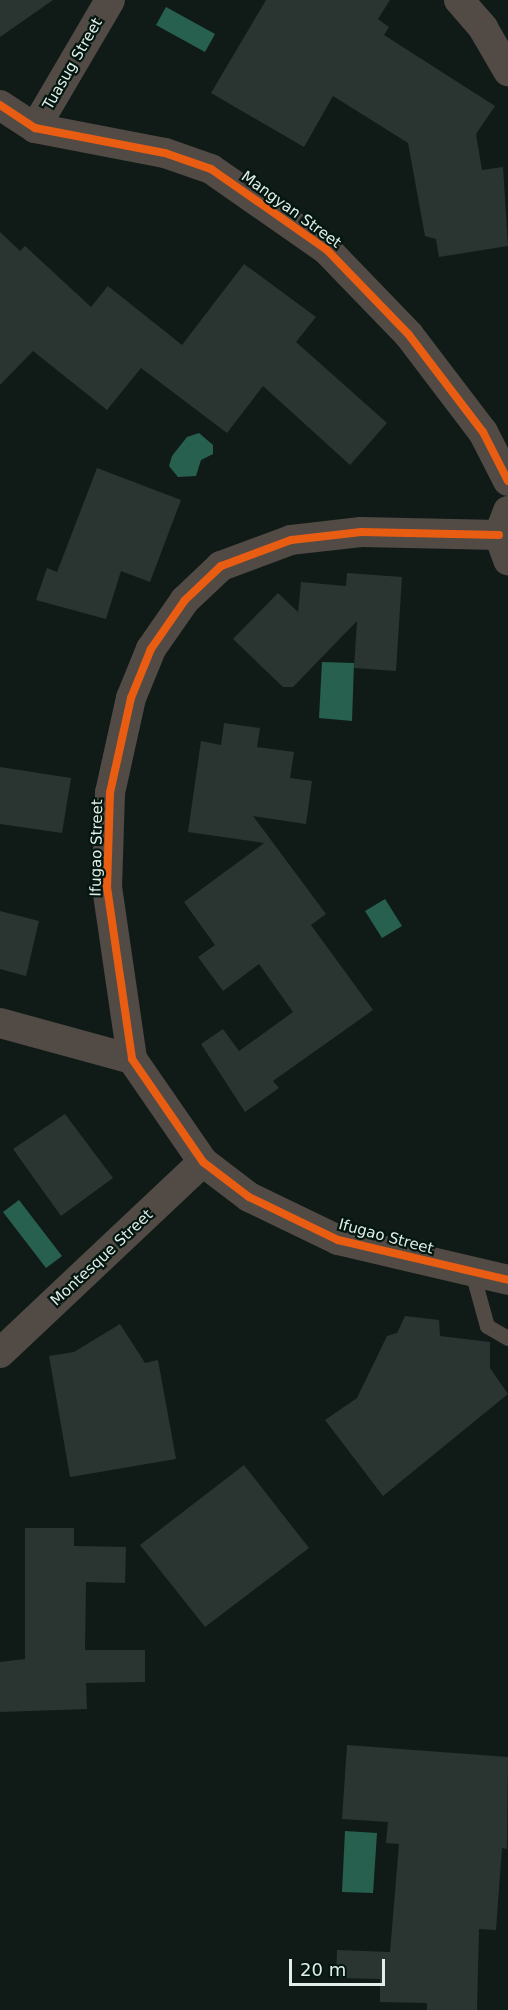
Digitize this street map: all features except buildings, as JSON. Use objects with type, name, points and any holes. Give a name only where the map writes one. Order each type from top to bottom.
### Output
[{"type":"street","name":"Tuasug Street","points":[[35,128],[110,0]]},
{"type":"street","points":[[459,0],[483,28],[508,71]]},
{"type":"street","name":"Mangyan Street","points":[[0,105],[35,128],[165,153],[212,169],[327,250],[409,335],[483,432],[508,481]]},
{"type":"street","name":"Ifugao Street","points":[[505,535],[361,532],[291,540],[221,566],[185,600],[151,650],[131,698],[110,793],[107,887],[132,1059],[203,1162],[249,1197],[338,1240],[508,1280]]},
{"type":"street","points":[[0,1023],[132,1059]]},
{"type":"street","name":"Montesque Street","points":[[0,1353],[203,1162]]},
{"type":"lane","points":[[472,1272],[487,1326],[508,1338]]},
{"type":"shaded area","points":[[166,7],[215,34],[205,52],[156,25]]},
{"type":"shaded area","points":[[199,433],[213,445],[213,454],[201,460],[196,476],[178,477],[169,466],[172,456],[187,437]]},
{"type":"shaded area","points":[[322,662],[354,663],[352,721],[319,718]]},
{"type":"shaded area","points":[[385,899],[402,926],[382,938],[365,911]]},
{"type":"shaded area","points":[[19,1200],[62,1256],[46,1268],[3,1212]]},
{"type":"shaded area","points":[[345,1831],[377,1833],[373,1893],[342,1892]]},
{"type":"cycle path","points":[[0,105],[35,128],[165,153],[211,169],[327,250],[409,335],[483,432],[508,481]]},
{"type":"cycle path","points":[[499,535],[361,532],[291,540],[221,566],[185,600],[151,649],[131,698],[110,793],[107,887],[132,1059],[203,1162],[249,1197],[338,1240],[508,1280]]}]
